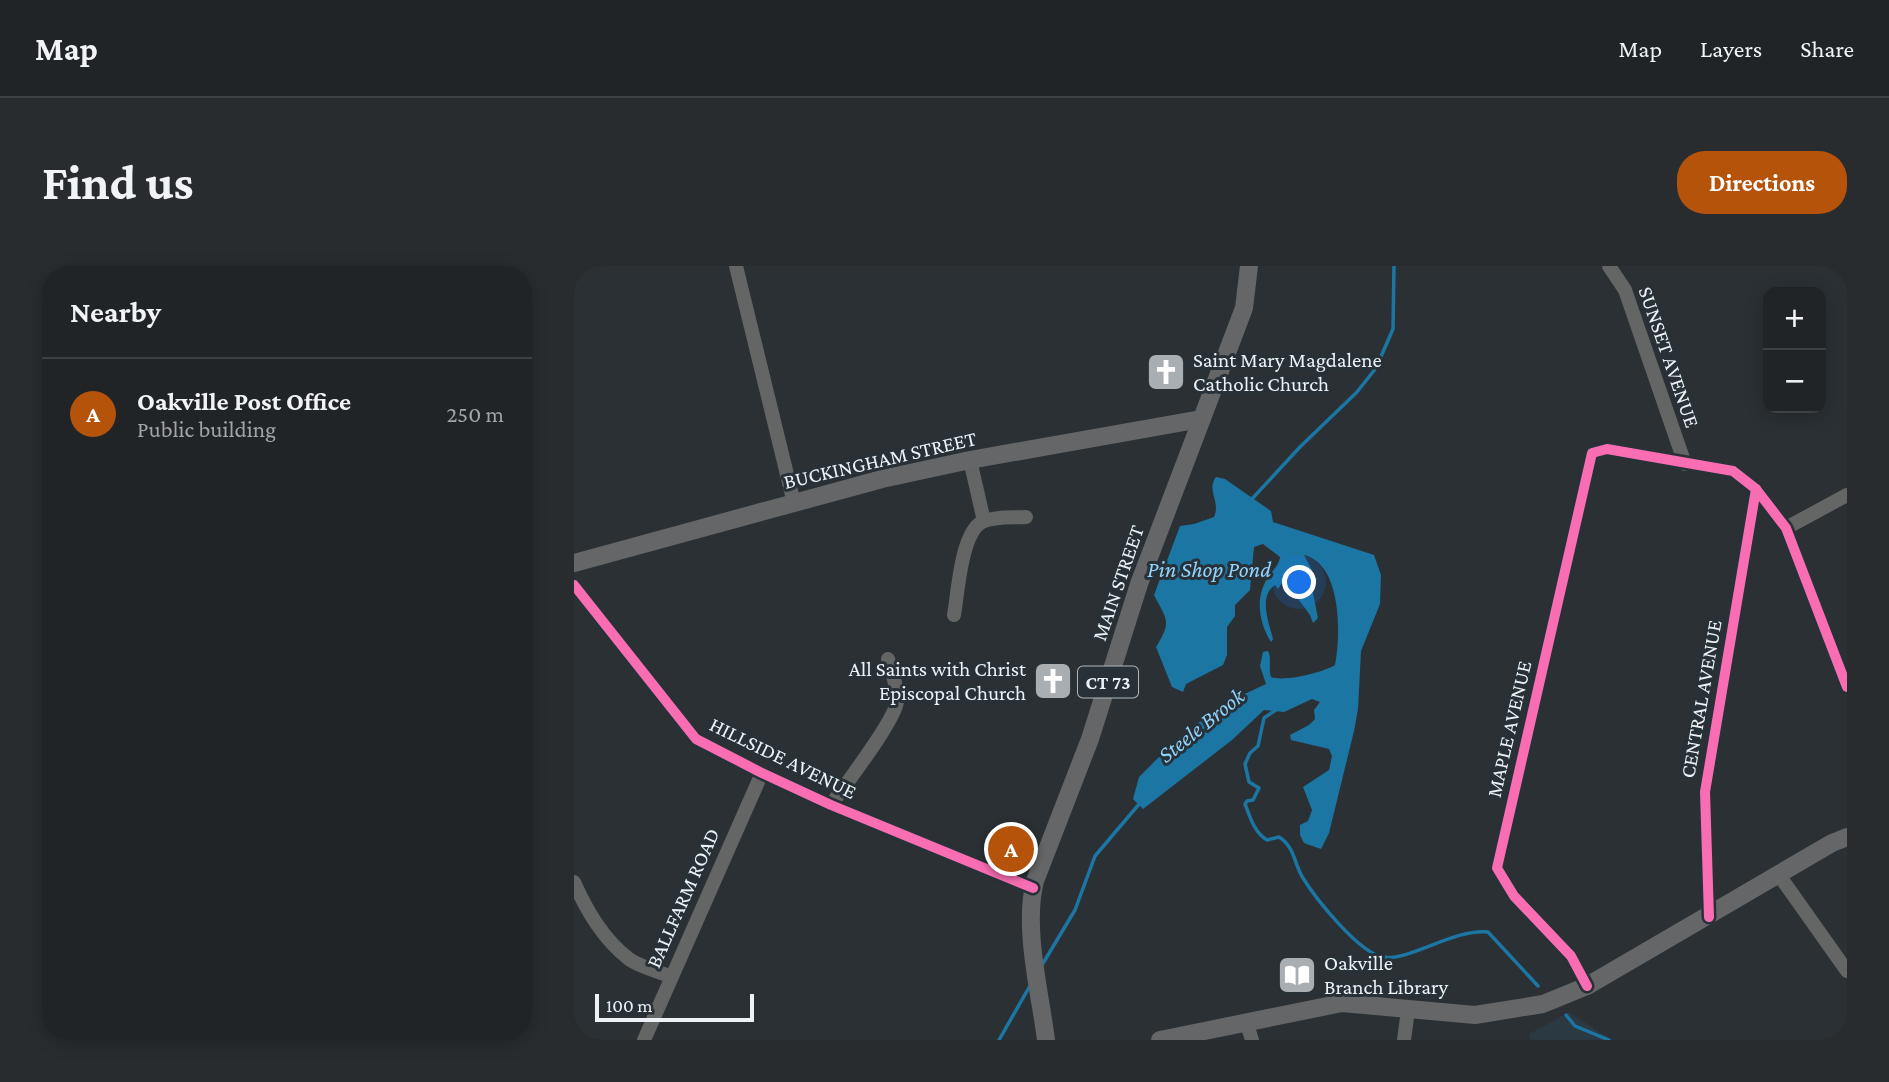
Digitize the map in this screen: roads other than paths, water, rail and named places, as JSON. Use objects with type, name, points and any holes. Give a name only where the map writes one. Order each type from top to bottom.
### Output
[{"type":"main road","name":"MAIN STREET","points":[[1046,1040],[1031,912],[1033,888],[1086,750],[1139,583],[1244,308],[1249,266]]},
{"type":"main road","name":"BUCKINGHAM STREET","points":[[574,563],[882,479],[970,460],[1201,419]]},
{"type":"main road","points":[[1160,1040],[1342,1003],[1475,1015],[1543,1004],[1587,986],[1832,843],[1847,837]]},
{"type":"street","points":[[736,266],[794,503]]},
{"type":"street","name":"SUNSET AVENUE","points":[[1609,266],[1625,289],[1685,464]]},
{"type":"street","name":"MAPLE AVENUE","points":[[1587,986],[1571,956],[1514,896],[1497,868],[1592,453],[1607,449],[1685,464]]},
{"type":"street","points":[[970,460],[984,521]]},
{"type":"street","points":[[1685,464],[1733,471],[1756,489],[1786,528],[1847,687]]},
{"type":"street","name":"CENTRAL AVENUE","points":[[1709,917],[1705,792],[1756,489]]},
{"type":"street","points":[[1786,528],[1847,495]]},
{"type":"street","points":[[954,615],[969,540],[975,527],[984,521],[1026,517]]},
{"type":"street","name":"HILLSIDE AVENUE","points":[[574,584],[696,739],[762,774],[831,805],[1033,888]]},
{"type":"street","points":[[831,805],[887,724],[896,706],[897,688],[888,659]]},
{"type":"street","name":"BALLFARM ROAD","points":[[643,1040],[762,774]]},
{"type":"street","points":[[1779,875],[1847,971]]},
{"type":"street","points":[[574,882],[604,935],[631,961],[671,977]]},
{"type":"street","points":[[1404,1040],[1408,1010]]},
{"type":"street","points":[[1246,1021],[1252,1040]]},
{"type":"water","name":"Pin Shop Pond","points":[[1216,477],[1225,479],[1271,511],[1273,522],[1374,555],[1381,575],[1380,604],[1361,651],[1354,731],[1329,833],[1321,849],[1304,843],[1300,835],[1300,825],[1308,821],[1312,810],[1303,787],[1329,770],[1332,756],[1329,749],[1291,740],[1290,735],[1315,719],[1314,710],[1320,702],[1312,699],[1284,712],[1264,710],[1232,740],[1143,809],[1133,799],[1139,777],[1174,742],[1221,705],[1266,684],[1260,666],[1263,652],[1268,651],[1270,657],[1271,677],[1303,676],[1335,665],[1338,619],[1332,586],[1326,572],[1316,561],[1304,555],[1317,580],[1311,583],[1318,618],[1313,623],[1299,600],[1288,573],[1278,589],[1275,585],[1267,596],[1266,610],[1273,639],[1271,642],[1268,637],[1260,614],[1260,599],[1264,584],[1280,557],[1263,544],[1254,547],[1250,590],[1235,605],[1235,616],[1227,627],[1227,655],[1223,665],[1186,684],[1183,692],[1172,687],[1156,647],[1166,621],[1154,595],[1180,526],[1214,517],[1216,506],[1212,487]]},
{"type":"waterway","name":"Steele Brook","points":[[1251,500],[1300,447],[1357,392],[1376,368],[1393,329],[1394,266]]},
{"type":"waterway","points":[[1279,708],[1264,718],[1258,746],[1250,753],[1245,764],[1249,782],[1259,788],[1253,800],[1245,804],[1253,824],[1263,837],[1267,840],[1279,837],[1288,846],[1303,878],[1339,924],[1362,946],[1383,957],[1405,955],[1461,935],[1488,932],[1538,986]]},
{"type":"waterway","name":"Steele Brook","points":[[1042,965],[1075,910],[1095,856],[1140,803]]},
{"type":"waterway","name":"Steele Brook","points":[[999,1040],[1031,984]]},
{"type":"waterway","points":[[1566,1015],[1575,1026],[1609,1040]]},
{"type":"place","name":"Saint Mary Magdalene Catholic Church","points":[[1166,372]]},
{"type":"place","name":"All Saints with Christ Episcopal Church","points":[[1053,681]]},
{"type":"place","name":"Oakville Post Office","points":[[1011,849]]},
{"type":"place","name":"Oakville Branch Library","points":[[1297,975]]}]
